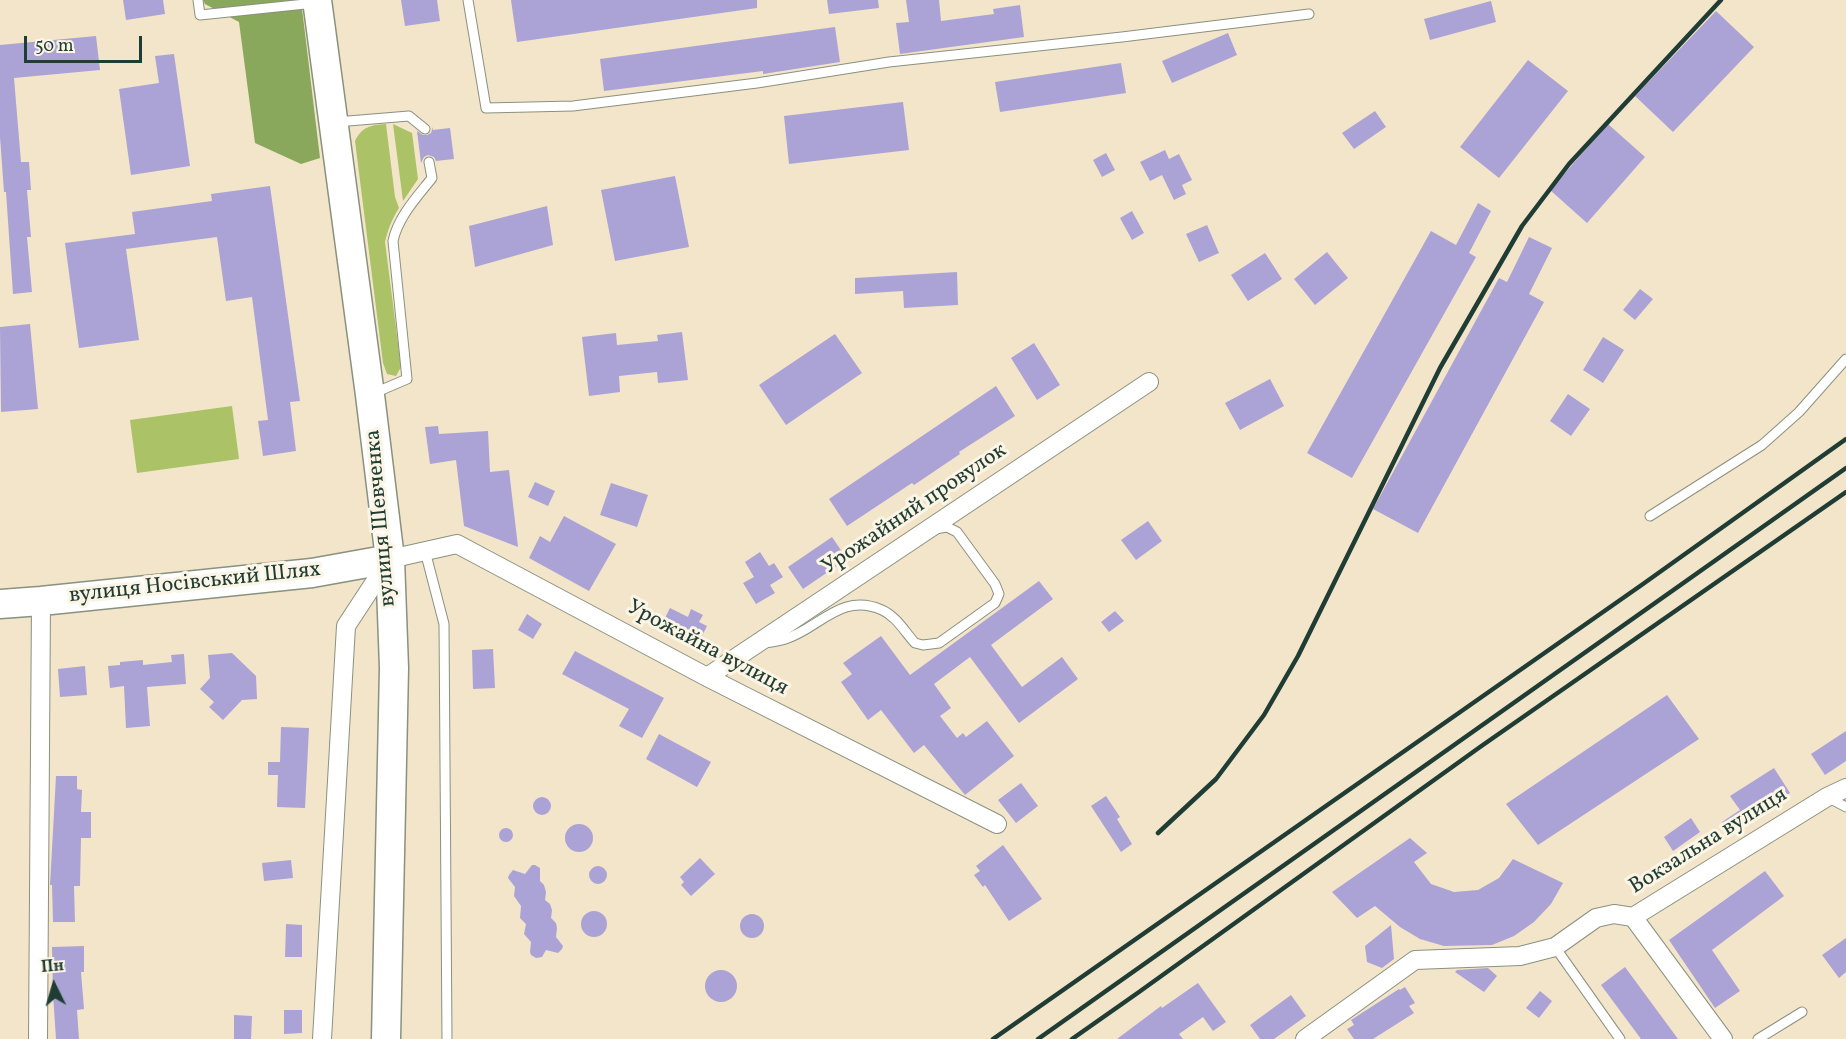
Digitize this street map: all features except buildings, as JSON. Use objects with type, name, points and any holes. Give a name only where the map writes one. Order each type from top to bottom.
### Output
[{"type":"main road","name":"вулиця Шевченка","points":[[317,1],[390,559],[394,668],[387,1039]]},
{"type":"main road","name":"вулиця Носівський Шлях","points":[[0,603],[41,601],[312,573],[390,559]]},
{"type":"street","name":"Урожайний провулок","points":[[707,677],[1149,382]]},
{"type":"street","name":"Урожайна вулиця","points":[[390,559],[457,544],[707,677],[997,824]]},
{"type":"street","points":[[322,1039],[346,626],[390,559]]},
{"type":"street","points":[[38,1039],[41,601]]},
{"type":"street","name":"Вокзальна вулиця","points":[[1305,1039],[1415,960],[1520,956],[1555,947],[1596,918],[1614,914],[1634,917],[1827,797],[1846,788]]},
{"type":"street","points":[[1634,917],[1723,1039]]},
{"type":"lane","points":[[198,0],[200,15],[317,1]]},
{"type":"lane","points":[[468,0],[486,108],[573,106],[757,83],[889,62],[1309,14]]},
{"type":"lane","points":[[333,123],[409,116],[425,129]]},
{"type":"lane","points":[[370,395],[407,380],[393,241],[405,214],[432,178],[429,162]]},
{"type":"lane","points":[[1650,516],[1762,445],[1799,412],[1846,359]]},
{"type":"lane","points":[[756,644],[788,638],[837,609],[854,606],[882,610],[891,616],[919,645],[939,643],[998,600],[998,590],[957,532],[947,527],[922,534]]},
{"type":"lane","points":[[425,551],[444,624],[447,1039]]},
{"type":"lane","points":[[1827,797],[1846,807]]},
{"type":"lane","points":[[1555,947],[1620,1039]]},
{"type":"lane","points":[[1758,1039],[1802,1012]]},
{"type":"green space","points":[[203,0],[301,0],[320,158],[301,164],[255,143],[239,22],[205,4]]},
{"type":"green space","points":[[386,124],[395,197],[399,208],[390,224],[385,242],[401,367],[396,376],[387,374],[383,363],[355,141],[367,128]]},
{"type":"green space","points":[[393,124],[412,133],[418,179],[403,201]]},
{"type":"green space","points":[[232,406],[239,459],[137,473],[130,420]]},
{"type":"railway","points":[[1158,833],[1216,779],[1264,715],[1298,656],[1440,368],[1522,226],[1569,164],[1721,0]]},
{"type":"railway","points":[[993,1039],[1643,584],[1846,439]]},
{"type":"railway","points":[[1038,1039],[1846,468]]},
{"type":"railway","points":[[1072,1039],[1480,747],[1846,492]]}]
